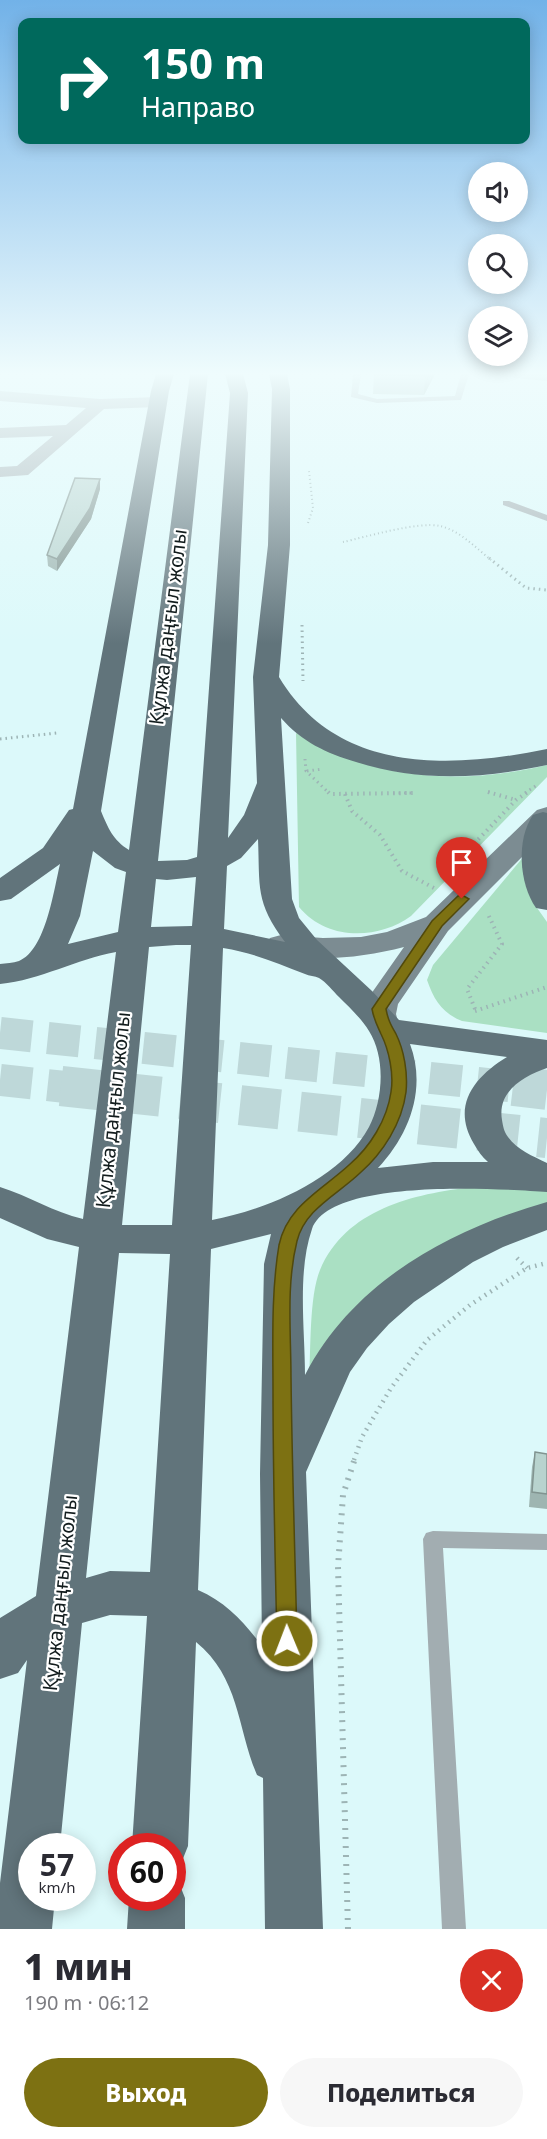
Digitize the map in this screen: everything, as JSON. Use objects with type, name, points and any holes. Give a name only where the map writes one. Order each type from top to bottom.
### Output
[{"type":"main road","points":[[0,987],[15,971],[44,954],[57,934],[64,916],[88,804],[147,464]]},
{"type":"main road","name":"Құлжа даңғыл жолы","points":[[34,1833],[188,464]]},
{"type":"main road","points":[[161,1833],[233,464]]},
{"type":"main road","points":[[280,464],[279,545],[266,677],[276,899],[284,919],[305,947],[381,1022],[395,1052],[399,1092],[387,1129],[372,1151],[355,1169],[303,1211],[293,1226],[284,1264],[283,1474],[294,1929]]},
{"type":"main road","points":[[266,677],[279,699],[313,733],[351,752],[388,764],[432,770],[464,771],[547,757]]},
{"type":"main road","points":[[88,804],[90,828],[100,843],[122,861],[154,870],[173,871],[214,861],[241,843],[252,826],[266,795],[270,771]]},
{"type":"main road","points":[[0,892],[54,854],[88,804]]},
{"type":"main road","points":[[545,819],[536,859],[540,882],[547,901]]},
{"type":"main road","points":[[545,819],[437,924],[381,1004],[379,1014],[381,1022],[395,1031],[547,1051]]},
{"type":"main road","points":[[15,971],[83,948],[112,941],[176,935],[334,948],[386,944],[409,937],[437,924]]},
{"type":"main road","points":[[238,940],[297,957],[328,972],[346,985]]},
{"type":"main road","points":[[547,1056],[522,1063],[497,1080],[485,1096],[482,1109],[484,1130],[499,1151],[520,1167],[547,1178]]},
{"type":"main road","points":[[0,1201],[41,1221],[77,1232],[112,1238],[192,1239],[226,1233],[262,1222],[324,1195],[368,1184],[469,1174],[547,1178]]},
{"type":"main road","points":[[283,1474],[336,1359],[390,1299],[426,1271],[476,1243],[534,1219],[547,1216]]},
{"type":"main road","points":[[0,1656],[20,1631],[59,1608],[110,1593],[150,1594],[195,1612],[223,1634],[250,1671],[265,1710],[292,1832]]},
{"type":"main road","name":"Құлжа даңғыл жолы","points":[[23,1929],[25,1911]]},
{"type":"main road","points":[[156,1929],[157,1911]]},
{"type":"street","points":[[0,472],[22,471],[30,464]]},
{"type":"lane","points":[[506,503],[547,518]]},
{"type":"lane","points":[[454,1929],[433,1539],[547,1542]]},
{"type":"path","points":[[343,542],[416,527],[440,526],[461,537],[526,588],[547,590]]},
{"type":"path","points":[[0,738],[57,733]]},
{"type":"path","points":[[463,856],[516,800],[539,783]]},
{"type":"path","points":[[345,794],[352,811],[380,836],[391,857],[402,871],[435,888],[440,880]]},
{"type":"path","points":[[474,1017],[475,1009],[466,989],[472,979],[492,960],[502,944],[495,932],[492,916],[481,907]]},
{"type":"path","points":[[475,1009],[547,987]]},
{"type":"path","points":[[348,1929],[338,1567],[343,1495],[362,1437],[391,1388],[427,1340],[470,1305],[527,1268],[547,1263]]},
{"type":"green space","points":[[296,733],[325,749],[356,761],[387,769],[450,776],[515,772],[547,765],[547,777],[411,916],[384,930],[368,933],[338,931],[310,918],[299,907]]},
{"type":"green space","points":[[525,855],[535,905],[547,922],[547,1033],[462,1021],[455,1018],[440,1005],[427,980],[433,965]]},
{"type":"green space","points":[[473,1187],[547,1189],[547,1209],[502,1223],[309,1379],[311,1324],[316,1281],[332,1249],[346,1232],[384,1208],[405,1200]]},
{"type":"building","points":[[75,478],[100,479],[90,508],[57,559],[47,555]]},
{"type":"building","points":[[535,1452],[547,1454],[547,1494],[532,1492]]},
{"type":"tunnel","points":[[0,1033],[527,1088]]},
{"type":"tunnel","points":[[0,1080],[75,1088]]},
{"type":"tunnel","points":[[61,1086],[547,1138]]},
{"type":"tunnel","points":[[513,1086],[547,1090]]},
{"type":"route","points":[[287,1641],[282,1288],[288,1243],[293,1226],[303,1211],[355,1169],[372,1151],[387,1129],[399,1092],[398,1073],[395,1052],[381,1022],[379,1009],[384,998],[437,924],[462,899]]}]
